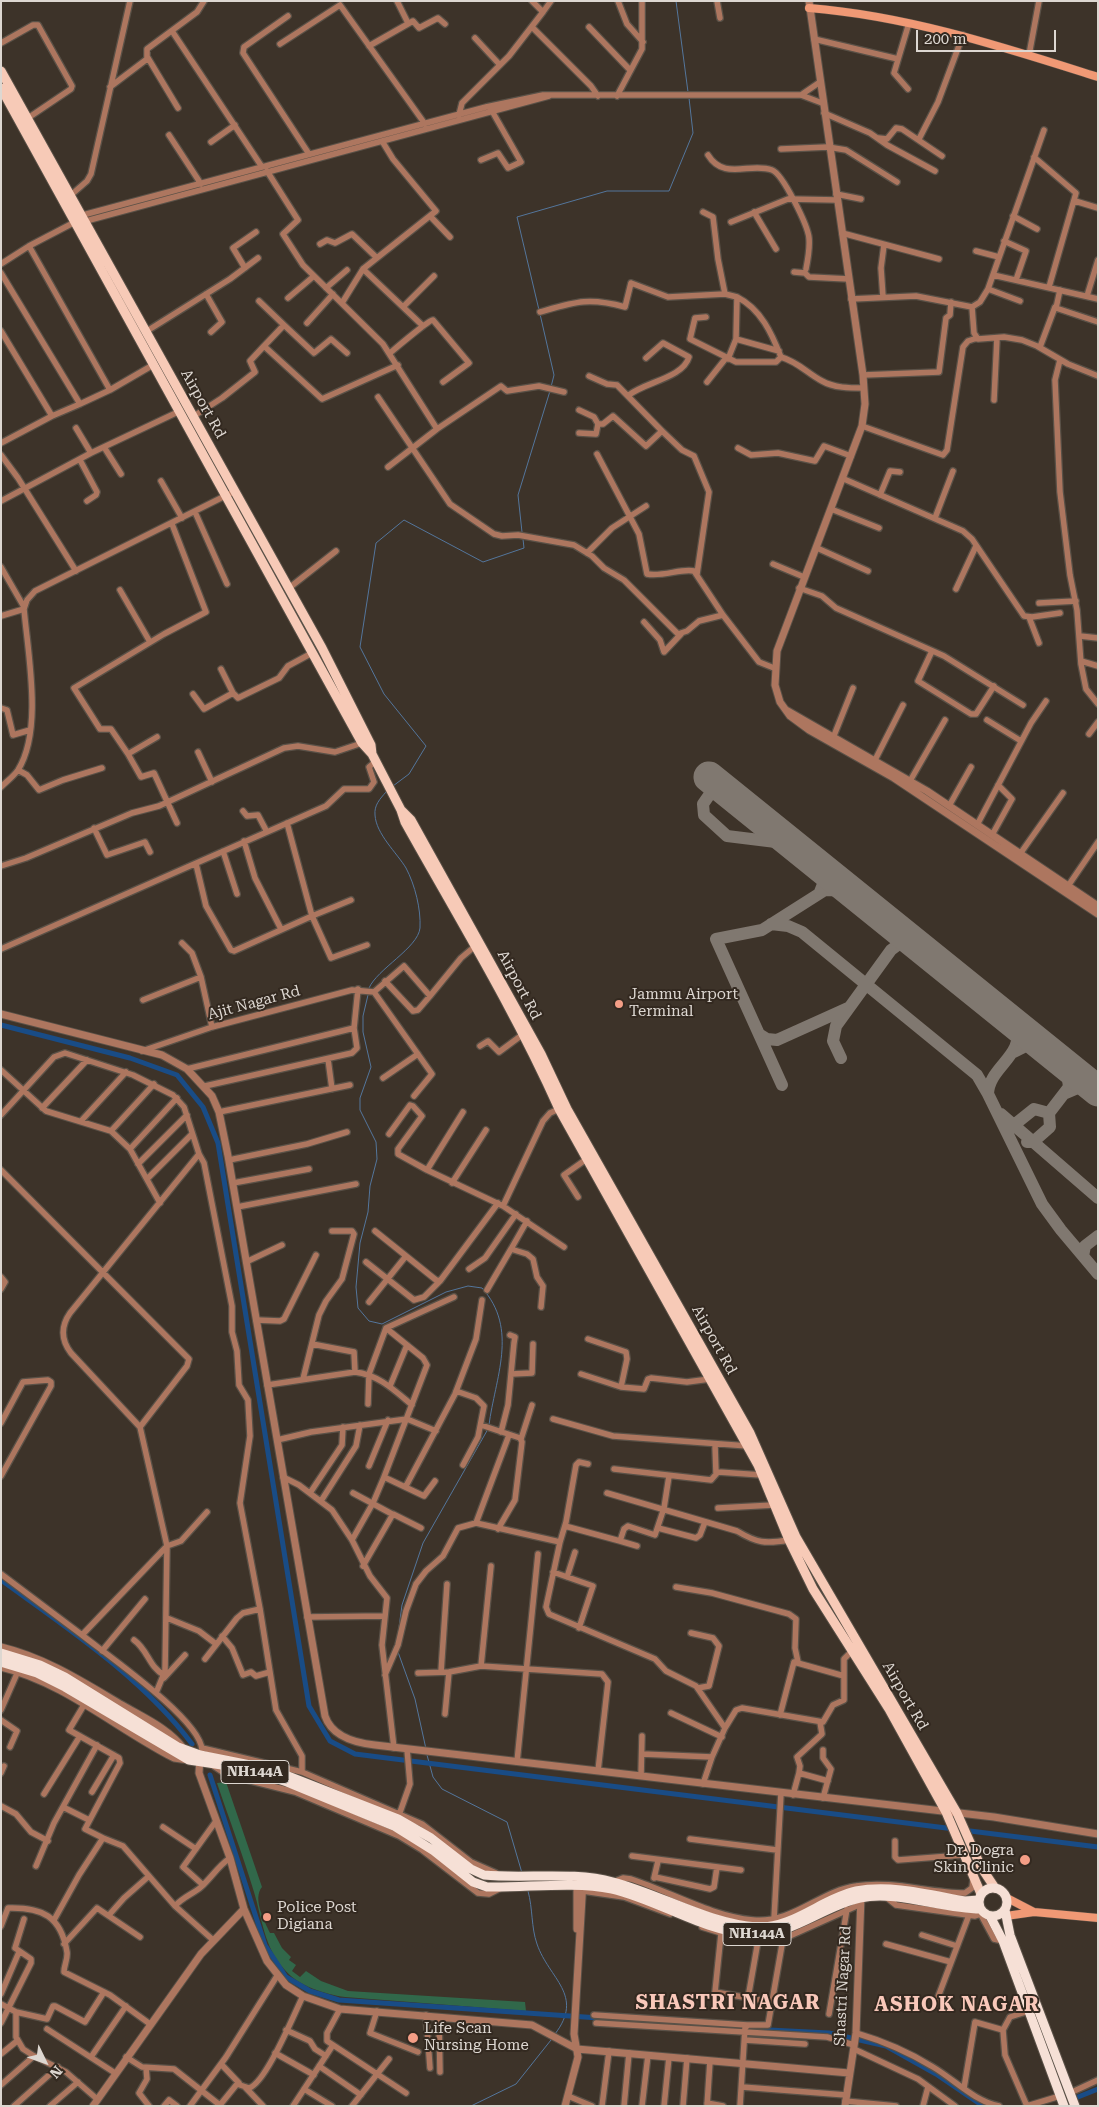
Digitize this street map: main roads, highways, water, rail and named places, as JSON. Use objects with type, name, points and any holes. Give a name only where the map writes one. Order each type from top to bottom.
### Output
[{"type":"highway","name":"NH144A","points":[[1,1653],[40,1665],[66,1677],[184,1749],[200,1755],[270,1769],[431,1838],[478,1873],[533,1881],[581,1884],[613,1882],[722,1921],[760,1927],[789,1920],[855,1892],[874,1889],[965,1900],[1001,1914],[1005,1913]]},
{"type":"highway","name":"NH144A","points":[[4,1665],[50,1679],[90,1707],[189,1760],[200,1755]]},
{"type":"highway","name":"NH144A","points":[[200,1755],[212,1764],[248,1769],[395,1823],[472,1882],[487,1887],[505,1887],[533,1881]]},
{"type":"highway","name":"NH144A","points":[[581,1884],[626,1893],[720,1929],[751,1935],[785,1928],[833,1906],[886,1897],[983,1908]]},
{"type":"highway","name":"NH144A","points":[[983,1908],[987,1889],[995,1888]]},
{"type":"highway","points":[[995,1888],[1000,1890],[1007,1898],[1005,1913],[1010,1935],[1075,2106]]},
{"type":"highway","points":[[983,1908],[1003,1941],[1064,2106]]},
{"type":"main road","points":[[809,5],[963,35],[1098,77]]},
{"type":"main road","name":"Airport Rd","points":[[1,71],[322,648],[371,745],[374,758]]},
{"type":"main road","points":[[1,88],[6,106],[75,222],[180,411],[187,429],[362,743],[374,758],[400,807],[405,822],[522,1034],[559,1109],[748,1446],[789,1540],[813,1589],[853,1650],[946,1812],[957,1826],[980,1867],[995,1888]]},
{"type":"main road","name":"Airport Rd","points":[[400,807],[411,820],[485,950],[541,1054],[567,1109],[750,1433],[796,1537],[957,1814],[957,1826]]},
{"type":"main road","points":[[962,1837],[964,1855],[983,1908]]},
{"type":"main road","points":[[1007,1898],[1034,1912]]},
{"type":"main road","points":[[1005,1913],[1034,1912],[1098,1918]]},
{"type":"waterway","points":[[676,1],[688,92]]},
{"type":"waterway","points":[[539,310],[517,217],[607,191],[669,191],[693,133],[689,98]]},
{"type":"waterway","points":[[540,314],[554,375],[551,387]]},
{"type":"waterway","points":[[522,532],[518,495],[550,391]]},
{"type":"waterway","points":[[393,786],[409,774],[426,746],[384,694],[360,647],[376,543],[404,520],[483,562],[524,548],[523,539]]},
{"type":"waterway","points":[[369,988],[380,973],[405,951],[418,936],[420,928],[415,889],[406,868],[383,836],[376,822],[375,808],[386,792]]},
{"type":"waterway","points":[[368,995],[363,1016],[363,1032],[371,1067],[360,1098],[360,1110],[376,1142],[377,1159],[370,1186],[368,1212],[360,1243],[356,1287],[358,1308],[369,1321],[382,1324],[446,1292],[468,1286],[482,1288],[493,1304],[500,1320],[502,1337],[502,1354],[489,1425]]},
{"type":"waterway","points":[[1,1025],[130,1058],[177,1075],[203,1107],[218,1143],[309,1706],[330,1741],[355,1754],[1098,1847]]},
{"type":"waterway","points":[[398,1635],[402,1605],[423,1543],[488,1429]]},
{"type":"waterway","points":[[1,1580],[103,1655],[151,1697],[192,1744]]},
{"type":"waterway","points":[[398,1652],[415,1699],[426,1749]]},
{"type":"waterway","points":[[427,1755],[433,1777],[442,1789],[507,1822],[522,1873]]},
{"type":"waterway","points":[[210,1775],[265,1945],[286,1977],[310,1991],[339,2000],[599,2018]]},
{"type":"waterway","points":[[528,1891],[537,1944],[566,1998],[567,2008],[555,2034]]},
{"type":"waterway","points":[[617,2019],[713,2027]]},
{"type":"waterway","points":[[729,2028],[829,2033],[886,2046],[936,2074],[983,2106]]},
{"type":"waterway","points":[[471,2106],[516,2084],[551,2040]]},
{"type":"waterway","points":[[1078,2097],[1098,2089]]},
{"type":"place","name":"Jammu Airport Terminal","points":[[619,1004]]},
{"type":"place","name":"Dr. Dogra Skin Clinic","points":[[1025,1860]]},
{"type":"place","name":"Police Post Digiana","points":[[267,1917]]},
{"type":"place","name":"Life Scan Nursing Home","points":[[413,2038]]},
{"type":"district","name":"SHASTRI NAGAR","points":[[728,2003]]},
{"type":"district","name":"ASHOK NAGAR","points":[[957,2005]]}]
